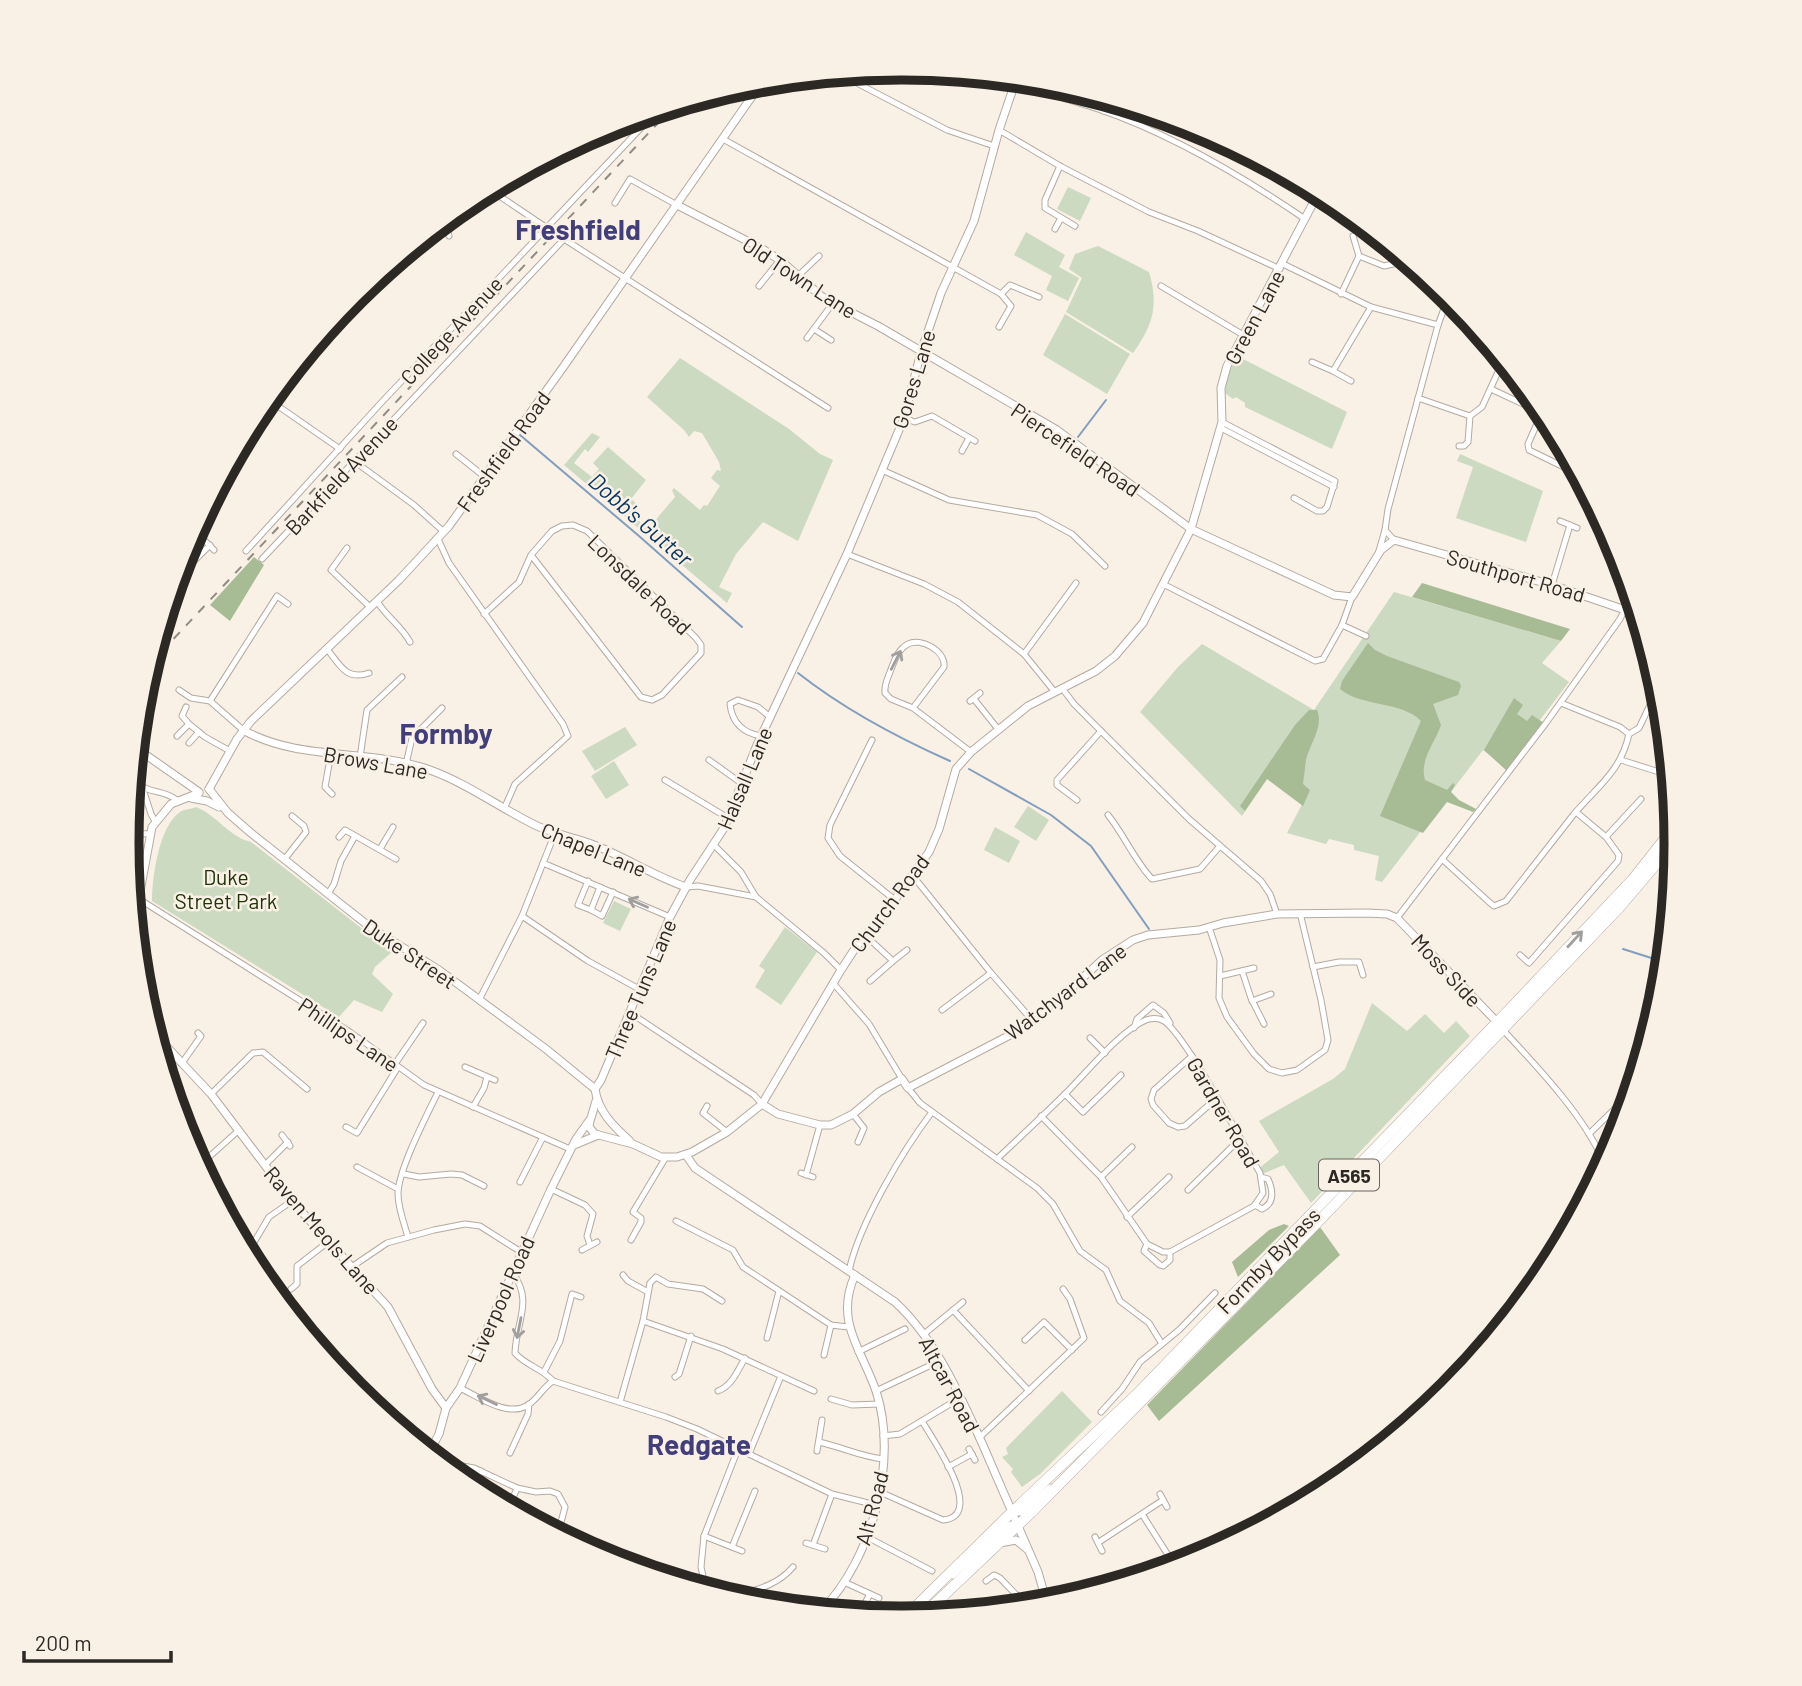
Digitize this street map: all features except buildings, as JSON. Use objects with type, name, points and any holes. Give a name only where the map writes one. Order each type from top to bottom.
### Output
[{"type":"highway","name":"Formby Bypass","points":[[934,1605],[1088,1456],[1500,1026],[1633,878],[1664,840]]},
{"type":"highway","name":"Formby Bypass","points":[[917,1605],[1136,1395],[1619,908],[1664,855]]},
{"type":"street","points":[[855,82],[947,130],[994,146]]},
{"type":"street","name":"Gores Lane","points":[[792,672],[847,554],[880,469],[904,418],[921,352],[941,293],[974,221],[1012,89]]},
{"type":"street","name":"Freshfield Road","points":[[204,795],[243,730],[438,539],[485,477],[753,95]]},
{"type":"street","points":[[1063,98],[1103,111],[1183,146],[1305,219]]},
{"type":"street","name":"College Avenue","points":[[246,551],[643,126]]},
{"type":"street","points":[[999,130],[1060,166],[1149,212],[1371,307],[1438,325]]},
{"type":"street","points":[[723,139],[1001,294],[1011,306],[999,327]]},
{"type":"street","points":[[1060,166],[1044,204],[1048,211],[1075,226]]},
{"type":"street","points":[[615,202],[630,179],[677,205]]},
{"type":"street","points":[[499,196],[547,228]]},
{"type":"street","name":"Green Lane","points":[[1191,529],[1221,425],[1223,376],[1314,202]]},
{"type":"street","name":"Old Town Lane","points":[[677,205],[780,260],[833,303],[921,352]]},
{"type":"street","points":[[1055,229],[1061,218]]},
{"type":"street","points":[[448,230],[449,236]]},
{"type":"street","points":[[1342,294],[1359,256],[1353,236]]},
{"type":"street","name":"Barkfield Avenue","points":[[262,559],[564,239],[625,278]]},
{"type":"street","points":[[798,276],[819,256]]},
{"type":"street","points":[[1359,256],[1384,266],[1396,263]]},
{"type":"street","points":[[759,286],[780,260]]},
{"type":"street","points":[[625,278],[828,408]]},
{"type":"street","points":[[1001,294],[1010,285],[1039,298]]},
{"type":"street","points":[[1161,286],[1244,336]]},
{"type":"street","points":[[807,338],[833,303]]},
{"type":"street","points":[[1333,371],[1371,307]]},
{"type":"street","points":[[1378,554],[1444,308]]},
{"type":"street","points":[[814,329],[831,340]]},
{"type":"street","name":"Piercefield Road","points":[[921,352],[1056,430],[1191,529],[1334,595],[1352,597]]},
{"type":"street","points":[[1312,362],[1351,381]]},
{"type":"street","points":[[1469,416],[1482,407],[1499,370]]},
{"type":"street","points":[[1491,389],[1523,403]]},
{"type":"street","points":[[1418,398],[1469,416]]},
{"type":"street","points":[[277,405],[340,449]]},
{"type":"street","points":[[904,418],[915,422],[932,416],[972,439],[961,451]]},
{"type":"street","points":[[1459,446],[1468,442],[1469,416]]},
{"type":"street","points":[[1537,423],[1528,444],[1529,450],[1565,468]]},
{"type":"street","points":[[1221,425],[1335,484],[1323,511],[1317,511],[1294,498]]},
{"type":"street","points":[[456,454],[485,477]]},
{"type":"street","points":[[354,461],[414,505],[444,531]]},
{"type":"street","points":[[880,469],[949,500],[1037,515],[1072,534],[1105,566]]},
{"type":"street","points":[[1560,521],[1577,528]]},
{"type":"street","points":[[1552,585],[1570,525]]},
{"type":"street","name":"Lonsdale Road","points":[[484,614],[519,582],[531,555],[552,531],[562,526],[573,526],[586,531],[696,638],[701,645],[701,653],[662,695],[652,700],[641,698],[531,555]]},
{"type":"street","name":"Church Road","points":[[686,1155],[727,1132],[762,1104],[841,970],[913,876],[936,836],[957,769],[971,752],[1037,699],[1096,671],[1115,656],[1143,623],[1191,529]]},
{"type":"street","points":[[1163,584],[1315,661],[1323,659],[1342,625],[1352,597],[1378,554],[1387,543],[1394,540],[1385,530]]},
{"type":"street","points":[[438,539],[450,563],[563,724],[568,736],[515,784],[504,808]]},
{"type":"street","name":"Southport Road","points":[[1394,540],[1552,585],[1625,609]]},
{"type":"street","points":[[193,562],[210,545]]},
{"type":"street","points":[[347,548],[331,570],[402,627],[410,642]]},
{"type":"street","points":[[847,554],[942,592],[974,613],[1024,654],[1189,819],[1261,881],[1270,894],[1277,914]]},
{"type":"street","points":[[1024,654],[1076,583]]},
{"type":"street","points":[[210,701],[274,594],[288,604]]},
{"type":"street","points":[[1397,918],[1561,703],[1625,609]]},
{"type":"street","points":[[1342,625],[1366,636]]},
{"type":"street","points":[[913,708],[945,662],[940,653],[917,642],[911,643],[897,654],[884,690],[891,699],[913,708],[971,752]]},
{"type":"street","points":[[327,649],[347,673],[358,677],[369,673]]},
{"type":"street","name":"Halsall Lane","points":[[688,883],[714,845],[728,818],[761,736],[792,672]]},
{"type":"street","points":[[360,757],[367,710],[402,677]]},
{"type":"street","points":[[179,690],[191,698],[210,701],[243,730]]},
{"type":"street","points":[[980,693],[972,700],[998,729]]},
{"type":"street","points":[[761,736],[750,734],[738,727],[730,704],[738,700],[758,707],[770,717]]},
{"type":"street","points":[[1561,703],[1620,727],[1629,734]]},
{"type":"street","points":[[1442,859],[1494,906],[1501,905],[1621,760],[1629,734],[1639,728],[1650,703]]},
{"type":"street","points":[[186,707],[182,716],[189,724],[230,751]]},
{"type":"street","points":[[406,764],[411,738],[443,708]]},
{"type":"street","points":[[177,736],[189,724]]},
{"type":"street","name":"Brows Lane","points":[[243,730],[259,739],[284,746],[406,764],[445,776],[504,808]]},
{"type":"street","points":[[1077,800],[1057,785],[1056,779],[1101,731]]},
{"type":"street","points":[[189,743],[199,732]]},
{"type":"street","points":[[872,740],[830,825],[828,838],[840,856],[895,900]]},
{"type":"street","name":"Duke Street","points":[[144,753],[228,813],[370,927],[439,970],[595,1089]]},
{"type":"street","points":[[331,753],[325,787],[332,794]]},
{"type":"street","points":[[709,760],[741,783]]},
{"type":"street","points":[[1621,760],[1660,772]]},
{"type":"street","points":[[666,780],[728,818]]},
{"type":"street","points":[[141,787],[177,800]]},
{"type":"street","points":[[143,789],[150,814],[156,821]]},
{"type":"street","points":[[140,893],[150,834],[156,821],[165,809],[177,800],[204,795]]},
{"type":"street","points":[[1606,837],[1641,799]]},
{"type":"street","name":"Chapel Lane","points":[[504,808],[555,834],[596,846],[688,883]]},
{"type":"street","points":[[1520,955],[1529,963],[1616,865],[1619,855],[1606,837],[1576,812]]},
{"type":"street","points":[[1108,815],[1125,836],[1131,852],[1152,879],[1200,869],[1220,846]]},
{"type":"street","points":[[284,860],[306,832],[304,826],[292,816]]},
{"type":"street","points":[[380,849],[393,827]]},
{"type":"street","points":[[339,837],[345,830],[396,859]]},
{"type":"street","points":[[139,833],[150,834]]},
{"type":"street","points":[[479,1000],[522,916],[555,834]]},
{"type":"street","points":[[328,894],[341,861],[355,836]]},
{"type":"street","points":[[714,845],[741,872],[756,897],[841,970]]},
{"type":"street","points":[[543,863],[670,917]]},
{"type":"street","points":[[913,876],[1032,1020]]},
{"type":"street","points":[[588,881],[578,905],[602,916],[613,892]]},
{"type":"street","points":[[688,883],[756,897]]},
{"type":"street","name":"Three Tuns Lane","points":[[595,1089],[670,917],[688,883]]},
{"type":"street","points":[[591,910],[600,887]]},
{"type":"street","name":"Phillips Lane","points":[[141,900],[350,1032],[396,1066],[438,1092],[543,1138],[572,1147]]},
{"type":"street","points":[[1209,927],[1220,960],[1219,998],[1227,1017],[1254,1054],[1269,1069],[1282,1073],[1297,1070],[1325,1051],[1328,1040],[1300,913]]},
{"type":"street","name":"Watchyard Lane","points":[[908,1088],[989,1047],[1032,1020],[1120,947],[1148,935],[1168,935],[1277,914],[1367,913],[1387,914],[1397,918]]},
{"type":"street","points":[[522,916],[587,961],[639,989]]},
{"type":"street","name":"Moss Side","points":[[1397,918],[1527,1056],[1589,1134],[1598,1151]]},
{"type":"street","points":[[866,936],[893,961]]},
{"type":"street","points":[[870,981],[906,950]]},
{"type":"street","points":[[1313,967],[1339,962],[1359,962],[1363,975]]},
{"type":"street","points":[[1220,976],[1254,968]]},
{"type":"street","points":[[1242,971],[1252,1001],[1264,1024]]},
{"type":"street","points":[[942,1010],[991,973]]},
{"type":"street","points":[[833,983],[869,1024],[902,1079],[920,1103],[1037,1188],[1053,1204],[1080,1251],[1106,1270],[1120,1301],[1149,1323],[1162,1344]]},
{"type":"street","points":[[1252,1001],[1271,994]]},
{"type":"street","name":"Gardner Road","points":[[997,1159],[1134,1028],[1137,1019],[1153,1005],[1164,1013],[1192,1056],[1261,1177],[1263,1193],[1255,1205]]},
{"type":"street","points":[[629,1012],[754,1095],[772,1112],[820,1125],[831,1125],[853,1114],[879,1092],[902,1079]]},
{"type":"street","points":[[1134,1028],[1146,1020],[1156,1018],[1171,1026]]},
{"type":"street","points":[[346,1127],[358,1133],[424,1023]]},
{"type":"street","points":[[182,1063],[201,1036],[198,1033]]},
{"type":"street","points":[[1090,1038],[1105,1053]]},
{"type":"street","name":"Raven Meols Lane","points":[[166,1046],[211,1094],[292,1201],[388,1307],[432,1389],[446,1408]]},
{"type":"street","points":[[211,1094],[253,1053],[263,1052],[307,1089]]},
{"type":"street","points":[[1192,1056],[1154,1090],[1151,1099],[1153,1105],[1169,1123],[1178,1127],[1185,1126],[1217,1098]]},
{"type":"street","points":[[465,1067],[495,1080]]},
{"type":"street","points":[[1065,1094],[1083,1112],[1121,1075]]},
{"type":"street","points":[[473,1107],[487,1077]]},
{"type":"street","points":[[595,1089],[591,1130],[666,1157],[686,1155]]},
{"type":"street","points":[[408,1237],[399,1205],[398,1189],[417,1135],[438,1092]]},
{"type":"street","points":[[596,1099],[608,1118],[633,1144]]},
{"type":"street","points":[[707,1107],[703,1113],[727,1132]]},
{"type":"street","points":[[1589,1134],[1615,1108]]},
{"type":"street","points":[[852,1273],[858,1237],[932,1112]]},
{"type":"street","points":[[590,1119],[599,1114],[608,1118]]},
{"type":"street","points":[[853,1114],[864,1128],[858,1142]]},
{"type":"street","points":[[1041,1116],[1101,1177],[1147,1244],[1155,1249],[1170,1252],[1255,1205],[1262,1209],[1269,1205],[1272,1189],[1270,1181],[1261,1177]]},
{"type":"street","points":[[572,1147],[584,1139],[609,1130],[608,1118]]},
{"type":"street","name":"Liverpool Road","points":[[433,1445],[446,1408],[460,1388],[551,1189],[590,1119]]},
{"type":"street","points":[[807,1175],[820,1125]]},
{"type":"street","points":[[207,1158],[239,1130]]},
{"type":"street","points":[[265,1165],[289,1144],[282,1135]]},
{"type":"street","points":[[520,1182],[543,1138]]},
{"type":"street","points":[[1188,1190],[1240,1139]]},
{"type":"street","points":[[1101,1177],[1132,1147]]},
{"type":"street","name":"Altcar Road","points":[[686,1155],[695,1168],[895,1302],[924,1334],[955,1386],[979,1437],[1030,1552],[1045,1592]]},
{"type":"street","points":[[631,1240],[641,1222],[633,1212],[666,1157]]},
{"type":"street","points":[[357,1167],[398,1189]]},
{"type":"street","points":[[404,1174],[419,1177],[462,1175],[484,1186]]},
{"type":"street","points":[[1128,1217],[1170,1177]]},
{"type":"street","points":[[551,1189],[585,1205],[593,1214],[587,1236],[590,1245]]},
{"type":"street","points":[[253,1244],[265,1223],[292,1201]]},
{"type":"street","points":[[676,1221],[683,1230],[733,1250],[743,1267],[831,1325],[848,1328]]},
{"type":"street","points":[[353,1266],[387,1243],[456,1225],[473,1224],[521,1252]]},
{"type":"street","points":[[291,1289],[300,1283],[297,1266],[328,1242]]},
{"type":"street","points":[[582,1250],[597,1242]]},
{"type":"street","points":[[1147,1244],[1144,1251],[1160,1265],[1163,1266],[1170,1259],[1170,1252]]},
{"type":"street","points":[[512,1272],[523,1287],[524,1303],[515,1353],[544,1372],[552,1381],[697,1429],[832,1494],[876,1505]]},
{"type":"street","name":"Alt Road","points":[[828,1602],[844,1582],[867,1537],[880,1492],[884,1459],[876,1391],[848,1328],[852,1273]]},
{"type":"street","points":[[623,1275],[628,1281],[648,1292]]},
{"type":"street","points":[[620,1402],[643,1321],[650,1283],[656,1277],[668,1284],[703,1289],[719,1297]]},
{"type":"street","points":[[979,1437],[1084,1338],[1070,1299],[1063,1289]]},
{"type":"street","points":[[767,1338],[765,1330],[779,1291]]},
{"type":"street","points":[[1101,1412],[1122,1389],[1135,1367],[1215,1293]]},
{"type":"street","points":[[544,1372],[560,1341],[572,1294],[581,1297]]},
{"type":"street","points":[[924,1334],[963,1302]]},
{"type":"street","points":[[953,1310],[1029,1391]]},
{"type":"street","points":[[1129,1322],[1135,1314]]},
{"type":"street","points":[[643,1321],[691,1336],[745,1358],[814,1392]]},
{"type":"street","points":[[1025,1340],[1044,1322],[1072,1350]]},
{"type":"street","points":[[823,1352],[831,1325]]},
{"type":"street","points":[[858,1352],[905,1329]]},
{"type":"street","points":[[679,1376],[691,1336]]},
{"type":"street","points":[[723,1391],[745,1358]]},
{"type":"street","points":[[876,1391],[931,1365]]},
{"type":"street","points":[[749,1454],[781,1376]]},
{"type":"street","points":[[460,1388],[503,1408],[517,1409],[529,1404],[552,1381]]},
{"type":"street","points":[[831,1400],[852,1405],[879,1404]]},
{"type":"street","points":[[510,1453],[528,1414],[529,1404]]},
{"type":"street","points":[[883,1436],[900,1434],[950,1404]]},
{"type":"street","points":[[817,1451],[822,1420]]},
{"type":"street","points":[[880,1492],[943,1520],[951,1519],[961,1508],[961,1498],[948,1467],[922,1421]]},
{"type":"street","points":[[819,1442],[841,1447],[858,1456],[884,1459]]},
{"type":"street","points":[[704,1580],[701,1567],[704,1536],[738,1449]]},
{"type":"street","points":[[948,1467],[972,1454]]},
{"type":"street","points":[[1012,1512],[1022,1512],[1071,1467],[1088,1456]]},
{"type":"street","points":[[462,1466],[481,1471],[517,1488],[536,1492],[550,1490],[558,1494],[565,1507],[560,1525]]},
{"type":"street","points":[[476,1477],[481,1471]]},
{"type":"street","points":[[513,1499],[517,1488]]},
{"type":"street","points":[[732,1547],[755,1491]]},
{"type":"street","points":[[825,1549],[809,1544],[832,1494]]},
{"type":"street","points":[[1160,1494],[1167,1507]]},
{"type":"street","points":[[1004,1495],[1015,1500],[1029,1496]]},
{"type":"street","points":[[1102,1551],[1097,1539],[1163,1500]]},
{"type":"street","points":[[1142,1514],[1168,1557]]},
{"type":"street","points":[[943,1581],[960,1570],[1008,1526],[1018,1525]]},
{"type":"street","points":[[704,1536],[742,1551]]},
{"type":"street","points":[[867,1537],[932,1571]]},
{"type":"street","points":[[1000,1543],[1016,1540],[1030,1552]]},
{"type":"street","points":[[751,1591],[783,1579],[793,1567]]},
{"type":"street","points":[[986,1581],[993,1575],[1000,1578],[1018,1596]]},
{"type":"street","points":[[844,1582],[879,1598]]},
{"type":"street","points":[[864,1605],[870,1594]]},
{"type":"green space","points":[[1068,187],[1091,198],[1080,221],[1057,209]]},
{"type":"green space","points":[[1026,232],[1065,255],[1059,267],[1079,278],[1068,301],[1046,290],[1052,276],[1014,255]]},
{"type":"green space","points":[[1098,246],[1149,272],[1154,305],[1149,324],[1133,353],[1066,312],[1082,278],[1069,269],[1075,254]]},
{"type":"green space","points":[[1065,314],[1130,354],[1107,394],[1043,355]]},
{"type":"green space","points":[[1237,356],[1347,412],[1332,449],[1245,407],[1245,403],[1225,393],[1226,379]]},
{"type":"green space","points":[[680,358],[789,429],[820,454],[833,460],[798,541],[763,522],[736,554],[719,587],[732,593],[727,603],[564,465],[592,433],[600,437],[588,452],[585,449],[574,463],[592,477],[599,469],[593,463],[608,447],[646,480],[631,499],[639,506],[632,515],[648,529],[675,497],[672,490],[674,488],[700,510],[704,505],[707,506],[720,486],[711,478],[717,470],[721,471],[719,462],[702,433],[694,431],[689,437],[647,397]]},
{"type":"green space","points":[[1460,454],[1543,491],[1526,542],[1456,518],[1473,467],[1457,461]]},
{"type":"green space","points":[[254,557],[264,565],[230,621],[210,605]]},
{"type":"green space","points":[[1422,583],[1570,629],[1561,641],[1412,597]]},
{"type":"green space","points":[[1394,592],[1561,641],[1542,663],[1569,682],[1504,767],[1483,750],[1382,882],[1375,880],[1379,856],[1354,850],[1354,845],[1329,839],[1326,844],[1287,833],[1309,791],[1269,776],[1242,816],[1140,712],[1178,667],[1202,644],[1314,710]]},
{"type":"green space","points":[[1368,643],[1387,656],[1459,682],[1461,686],[1458,695],[1433,704],[1441,725],[1426,759],[1424,773],[1425,780],[1447,790],[1453,783],[1455,785],[1451,792],[1459,800],[1476,809],[1473,812],[1447,802],[1423,833],[1380,816],[1421,721],[1403,710],[1359,699],[1340,689],[1342,681]]},
{"type":"green space","points":[[1514,698],[1523,705],[1517,714],[1527,721],[1532,715],[1544,723],[1507,771],[1484,750]]},
{"type":"green space","points":[[1309,710],[1317,710],[1319,723],[1306,760],[1303,784],[1310,790],[1303,806],[1267,779],[1245,811],[1240,806],[1295,725]]},
{"type":"green space","points":[[625,727],[637,745],[595,771],[582,751]]},
{"type":"green space","points":[[614,761],[629,785],[606,799],[591,776]]},
{"type":"green space","points":[[1028,806],[1049,820],[1036,841],[1014,827]]},
{"type":"green space","name":"Duke Street Park","points":[[196,807],[236,836],[251,842],[393,951],[375,967],[372,974],[393,994],[382,1012],[354,1000],[339,1017],[152,901],[155,866],[167,829],[180,812]]},
{"type":"green space","points":[[995,827],[1020,841],[1009,863],[984,850]]},
{"type":"green space","points":[[614,901],[631,909],[620,931],[603,923]]},
{"type":"green space","points":[[785,927],[817,952],[781,1005],[755,987],[765,970],[759,966]]},
{"type":"green space","points":[[1372,1003],[1407,1031],[1425,1014],[1444,1033],[1456,1021],[1470,1036],[1311,1203],[1284,1165],[1262,1174],[1257,1170],[1279,1152],[1259,1121],[1333,1079],[1345,1069]]},
{"type":"green space","points":[[1284,1224],[1289,1226],[1238,1277],[1232,1262],[1269,1230]]},
{"type":"green space","points":[[1320,1227],[1340,1255],[1159,1421],[1147,1405]]},
{"type":"green space","points":[[1062,1391],[1092,1422],[1040,1474],[1022,1487],[1011,1472],[1013,1469],[1002,1457],[1008,1454],[1006,1448]]},
{"type":"waterway","points":[[1078,437],[1106,400]]},
{"type":"waterway","name":"Dobb's Gutter","points":[[520,435],[742,627]]},
{"type":"waterway","name":"Dobb's Gutter","points":[[798,673],[871,722],[950,761]]},
{"type":"waterway","name":"Dobb's Gutter","points":[[969,769],[1051,815],[1091,846],[1149,929]]},
{"type":"waterway","points":[[1623,949],[1654,959]]},
{"type":"railway","points":[[163,650],[662,119]]},
{"type":"district","name":"Freshfield","points":[[578,229]]},
{"type":"district","name":"Formby","points":[[446,733]]},
{"type":"district","name":"Redgate","points":[[699,1444]]}]
